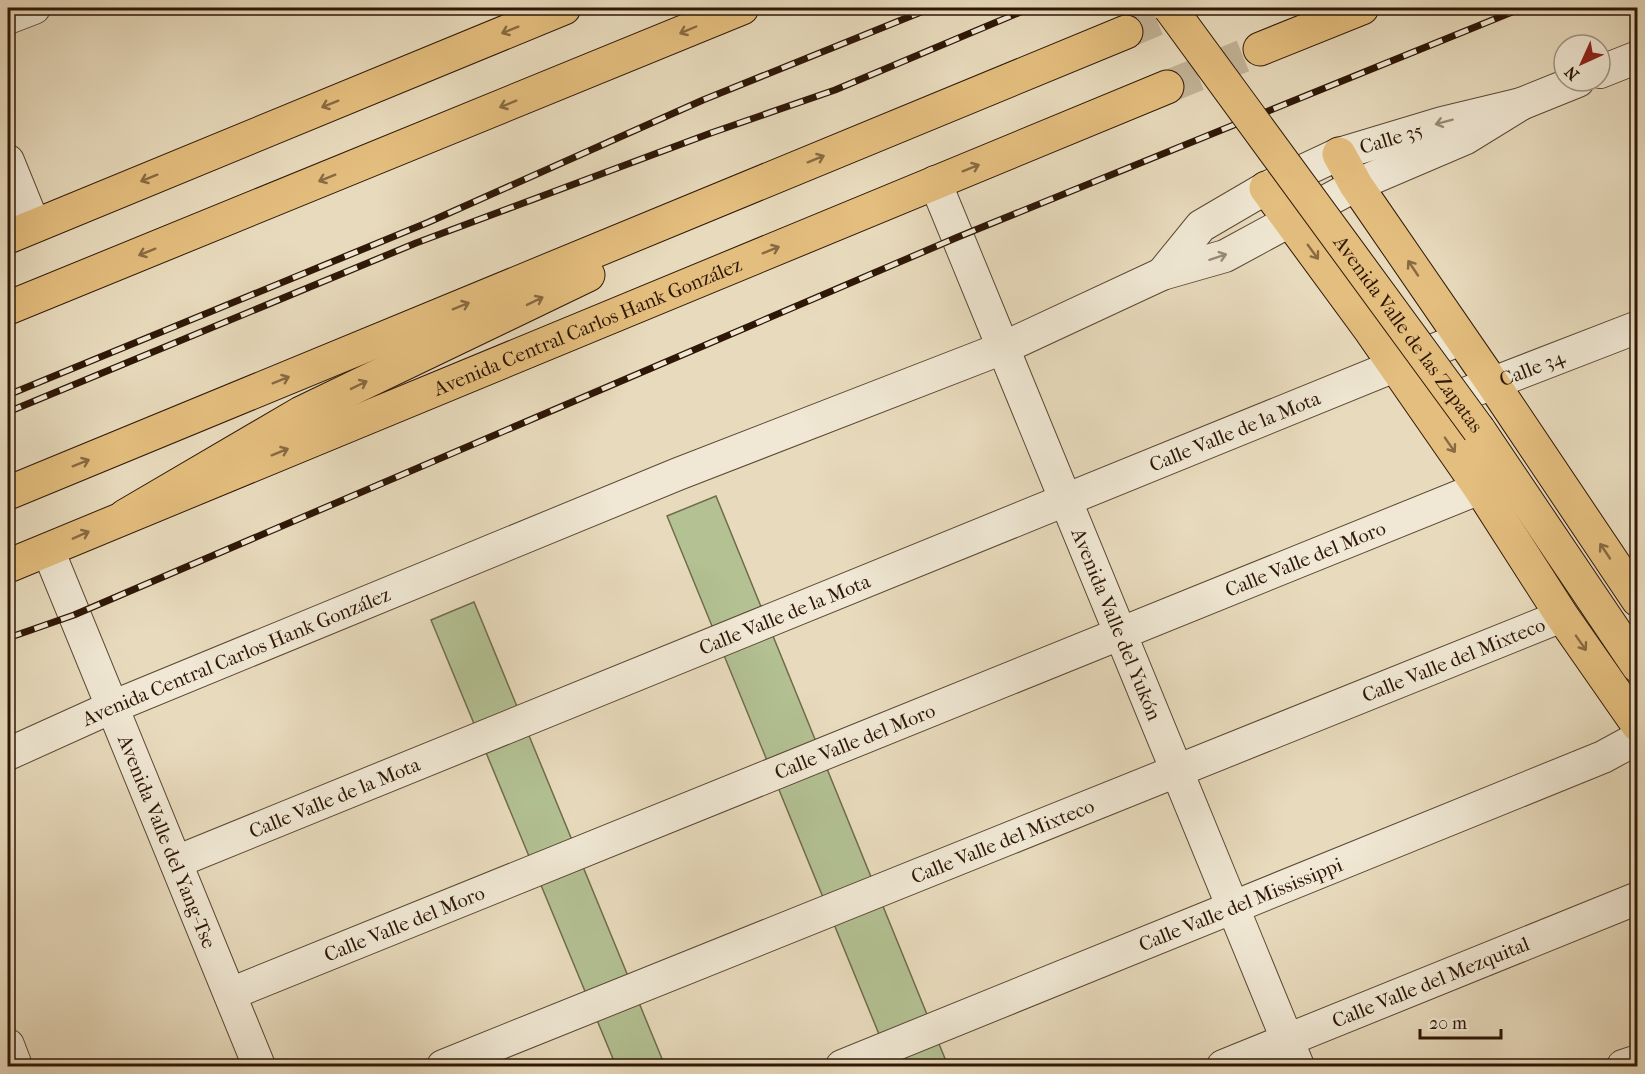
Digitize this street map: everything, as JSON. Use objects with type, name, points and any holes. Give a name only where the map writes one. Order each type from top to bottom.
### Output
[{"type":"main road","points":[[21,231],[564,8]]},
{"type":"main road","points":[[8,308],[742,8]]},
{"type":"main road","name":"Avenida Valle de las Zapatas","points":[[1170,8],[1479,430],[1638,666]]},
{"type":"main road","points":[[1260,49],[1362,8]]},
{"type":"main road","points":[[8,493],[1126,32]]},
{"type":"main road","name":"Avenida Central Carlos Hank González","points":[[8,566],[124,516],[1167,87]]},
{"type":"main road","name":"Avenida Valle de las Zapatas","points":[[1339,154],[1356,185],[1636,596]]},
{"type":"main road","points":[[124,516],[301,413],[683,230],[780,173]]},
{"type":"main road","name":"Avenida Valle de las Zapatas","points":[[1266,188],[1371,331],[1480,488],[1562,616],[1638,725]]},
{"type":"main road","points":[[1371,331],[1436,301]]},
{"type":"street","points":[[8,18],[34,8]]},
{"type":"street","points":[[1612,67],[1638,57]]},
{"type":"street","name":"Calle 35","points":[[1266,188],[1339,154],[1442,123],[1521,104],[1552,91]]},
{"type":"street","name":"Calle 35","points":[[1291,221],[1356,185],[1466,138],[1521,104]]},
{"type":"street","points":[[8,161],[21,231]]},
{"type":"street","name":"Avenida Valle del Yukón","points":[[935,182],[1292,1053]]},
{"type":"street","name":"Avenida Central Carlos Hank González","points":[[1162,274],[1201,226],[1266,188]]},
{"type":"street","name":"Avenida Central Carlos Hank González","points":[[8,754],[112,707],[678,474],[1003,348],[1162,274],[1225,256],[1291,221]]},
{"type":"street","name":"Calle 34","points":[[1425,410],[1638,327]]},
{"type":"street","name":"Calle Valle de la Mota","points":[[176,862],[1461,339]]},
{"type":"street","name":"Calle Valle del Moro","points":[[230,994],[1480,488]]},
{"type":"street","name":"Avenida Valle del Yang-Tse","points":[[48,550],[259,1066]]},
{"type":"street","name":"Calle Valle del Mixteco","points":[[443,1066],[1562,616]]},
{"type":"street","name":"Calle Valle del Mississippi","points":[[842,1066],[1603,757],[1638,738]]},
{"type":"street","name":"Calle Valle del Mezquital","points":[[1223,1066],[1292,1053],[1638,898]]},
{"type":"street","points":[[8,1045],[16,1066]]},
{"type":"street","points":[[1623,1066],[1638,1061]]},
{"type":"green space","points":[[716,496],[948,1066],[892,1066],[667,516]]},
{"type":"green space","points":[[474,602],[665,1066],[616,1066],[431,620]]},
{"type":"tunnel","points":[[1126,32],[1183,8]]},
{"type":"tunnel","points":[[1167,87],[1260,49]]},
{"type":"railway","points":[[8,395],[429,222],[703,100],[931,8]]},
{"type":"railway","points":[[8,412],[416,243],[711,133],[835,90],[1030,8]]},
{"type":"railway","points":[[8,638],[74,615],[958,237],[1522,8]]}]
